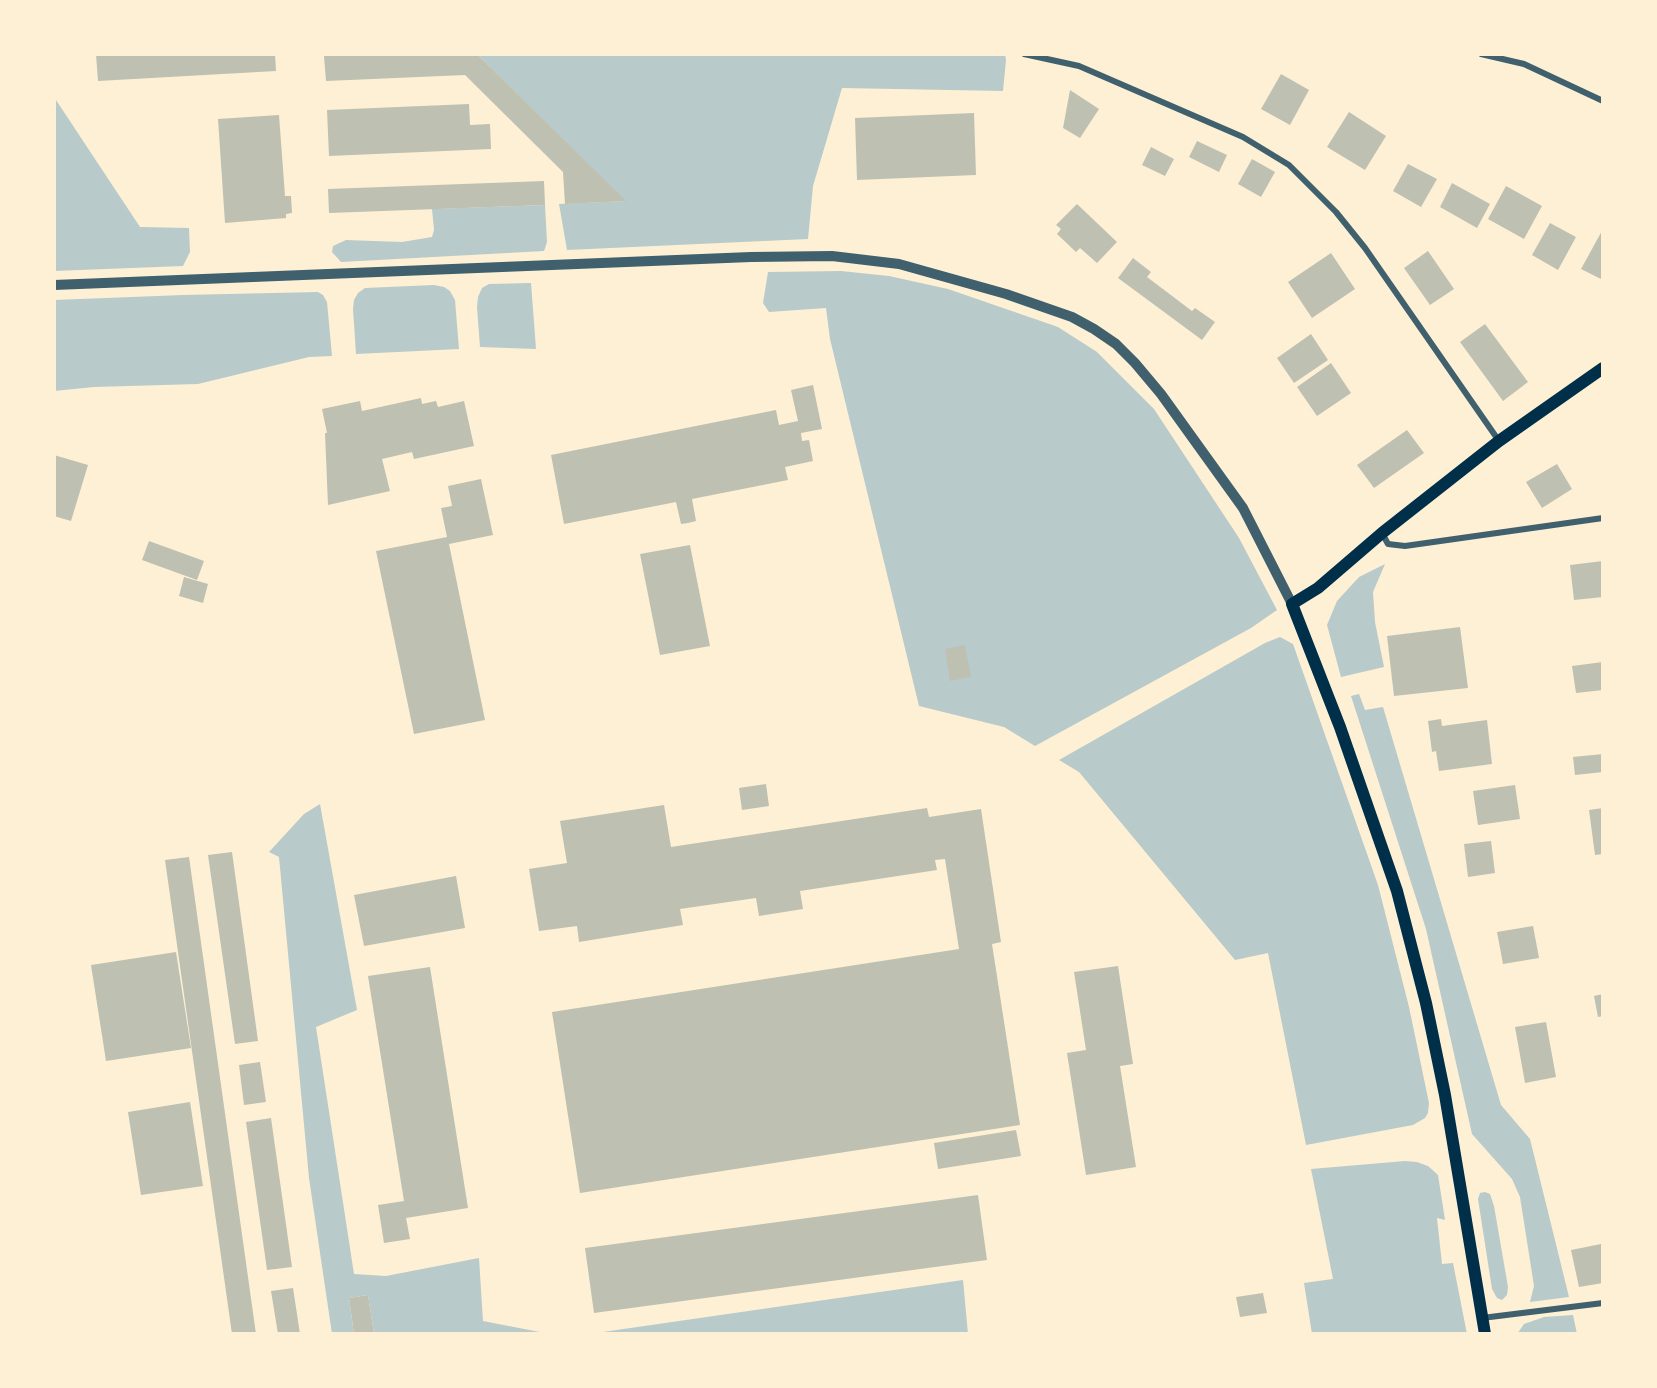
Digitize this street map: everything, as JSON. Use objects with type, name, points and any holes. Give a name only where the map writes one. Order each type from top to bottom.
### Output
[{"type":"main road","points":[[1485,1334],[1445,1095],[1426,1004],[1397,891],[1340,727],[1292,604],[1318,588],[1382,533],[1498,441],[1603,368]]},
{"type":"street","points":[[1024,54],[1079,66],[1243,137],[1289,165],[1336,212],[1365,248],[1498,441]]},
{"type":"street","points":[[1481,54],[1524,64],[1603,101]]},
{"type":"street","points":[[54,285],[762,257],[832,256],[899,264],[1005,294],[1072,317],[1116,344],[1161,394],[1243,508],[1292,604]]},
{"type":"street","points":[[1382,533],[1388,544],[1405,546],[1603,518]]},
{"type":"street","points":[[1482,1318],[1603,1303]]},
{"type":"shaded area","points":[[477,54],[1005,54],[1006,60],[1003,91],[842,88],[813,186],[808,239],[567,250],[559,204],[625,201]]},
{"type":"shaded area","points":[[54,97],[140,227],[189,228],[190,252],[183,266],[54,271]]},
{"type":"shaded area","points":[[545,205],[547,242],[544,251],[341,262],[332,252],[333,246],[346,240],[402,242],[432,237],[434,230],[432,209]]},
{"type":"shaded area","points":[[841,271],[889,276],[948,289],[1058,327],[1097,352],[1154,409],[1239,538],[1277,610],[1251,628],[1035,746],[1004,727],[919,706],[830,339],[826,308],[769,312],[763,303],[768,272]]},
{"type":"shaded area","points":[[531,283],[536,349],[480,347],[477,307],[482,288],[489,284]]},
{"type":"shaded area","points":[[434,285],[450,291],[455,300],[459,349],[356,354],[353,309],[358,293],[365,288]]},
{"type":"shaded area","points":[[318,292],[327,302],[332,356],[309,357],[198,384],[94,387],[54,391],[54,300]]},
{"type":"shaded area","points":[[1385,564],[1373,592],[1375,622],[1384,667],[1341,677],[1327,625],[1337,601],[1359,577]]},
{"type":"shaded area","points":[[1280,637],[1293,644],[1378,885],[1409,1007],[1429,1103],[1425,1118],[1413,1125],[1306,1145],[1268,953],[1235,960],[1079,772],[1059,760],[1265,643]]},
{"type":"shaded area","points":[[1359,694],[1365,710],[1383,707],[1501,1105],[1530,1139],[1569,1297],[1530,1302],[1534,1286],[1520,1197],[1512,1179],[1472,1134],[1426,929],[1351,696]]},
{"type":"shaded area","points":[[320,804],[357,1010],[316,1027],[354,1274],[386,1276],[479,1258],[483,1321],[550,1334],[374,1334],[368,1295],[349,1298],[354,1334],[332,1334],[309,1178],[279,857],[269,852],[304,814]]},
{"type":"shaded area","points":[[1405,1161],[1428,1166],[1438,1175],[1445,1220],[1437,1218],[1442,1264],[1453,1263],[1467,1334],[1312,1334],[1304,1283],[1333,1279],[1311,1169]]},
{"type":"shaded area","points":[[1480,1193],[1490,1194],[1494,1206],[1508,1287],[1507,1295],[1502,1300],[1497,1298],[1492,1289],[1478,1199]]},
{"type":"shaded area","points":[[963,1280],[968,1334],[589,1334]]},
{"type":"shaded area","points":[[1573,1315],[1577,1334],[1517,1334],[1524,1324],[1544,1317]]},
{"type":"building","points":[[96,54],[275,54],[276,71],[98,81]]},
{"type":"building","points":[[477,54],[626,201],[565,204],[563,172],[465,75],[326,81],[324,56]]},
{"type":"building","points":[[1281,74],[1309,90],[1290,125],[1261,109]]},
{"type":"building","points":[[1070,90],[1099,109],[1080,138],[1063,128]]},
{"type":"building","points":[[469,104],[470,125],[490,124],[491,149],[329,156],[327,110]]},
{"type":"building","points":[[1349,112],[1386,136],[1365,170],[1327,147]]},
{"type":"building","points":[[974,113],[976,175],[857,180],[855,118]]},
{"type":"building","points":[[279,115],[285,196],[291,196],[292,213],[286,214],[286,218],[225,223],[218,119]]},
{"type":"building","points":[[1197,141],[1227,155],[1219,172],[1189,157]]},
{"type":"building","points":[[1151,147],[1174,159],[1165,176],[1142,165]]},
{"type":"building","points":[[1252,159],[1275,172],[1261,197],[1238,184]]},
{"type":"building","points":[[1408,164],[1437,179],[1421,207],[1393,191]]},
{"type":"building","points":[[544,181],[545,205],[329,213],[328,189]]},
{"type":"building","points":[[1452,183],[1490,204],[1477,228],[1440,207]]},
{"type":"building","points":[[1506,186],[1542,206],[1524,239],[1488,219]]},
{"type":"building","points":[[1077,204],[1117,242],[1097,263],[1080,248],[1076,252],[1057,234],[1061,229],[1056,225]]},
{"type":"building","points":[[1550,223],[1576,237],[1558,270],[1532,255]]},
{"type":"building","points":[[1603,229],[1603,280],[1581,269]]},
{"type":"building","points":[[1428,251],[1454,289],[1430,305],[1404,268]]},
{"type":"building","points":[[1331,253],[1355,289],[1312,318],[1288,282]]},
{"type":"building","points":[[1133,258],[1151,272],[1147,277],[1192,311],[1195,308],[1215,322],[1202,340],[1118,278]]},
{"type":"building","points":[[1485,324],[1528,382],[1503,401],[1460,342]]},
{"type":"building","points":[[1311,334],[1328,360],[1294,383],[1277,358]]},
{"type":"building","points":[[1331,363],[1351,393],[1317,416],[1297,387]]},
{"type":"building","points":[[813,385],[822,429],[801,433],[802,441],[809,440],[813,461],[785,467],[788,480],[692,499],[696,521],[688,523],[681,524],[676,502],[564,524],[551,455],[776,410],[779,425],[798,421],[791,390]]},
{"type":"building","points":[[421,398],[422,404],[436,401],[438,407],[464,401],[474,446],[414,459],[412,452],[382,459],[390,491],[328,505],[325,433],[327,433],[322,409],[360,401],[362,411]]},
{"type":"building","points":[[1407,430],[1424,453],[1374,488],[1357,465]]},
{"type":"building","points":[[54,455],[88,465],[71,521],[54,516]]},
{"type":"building","points":[[1557,464],[1572,489],[1542,508],[1526,482]]},
{"type":"building","points":[[481,479],[493,535],[449,544],[485,720],[414,734],[376,551],[447,537],[441,508],[452,506],[448,486]]},
{"type":"building","points":[[149,541],[204,561],[197,580],[142,560]]},
{"type":"building","points":[[690,545],[710,646],[660,655],[640,554]]},
{"type":"building","points":[[1603,561],[1603,597],[1574,600],[1570,565]]},
{"type":"building","points":[[184,577],[208,584],[203,603],[179,596]]},
{"type":"building","points":[[1460,627],[1468,688],[1394,696],[1387,636]]},
{"type":"building","points":[[965,645],[971,677],[950,681],[945,649]]},
{"type":"building","points":[[1603,662],[1603,690],[1576,693],[1572,666]]},
{"type":"building","points":[[1441,719],[1442,726],[1487,720],[1492,764],[1439,771],[1436,751],[1432,752],[1428,721]]},
{"type":"building","points":[[1603,754],[1603,772],[1575,775],[1573,757]]},
{"type":"building","points":[[766,784],[769,806],[742,810],[739,788]]},
{"type":"building","points":[[1515,785],[1520,819],[1478,825],[1473,791]]},
{"type":"building","points":[[664,805],[671,847],[927,808],[929,817],[981,809],[1001,942],[992,944],[1020,1125],[580,1193],[552,1012],[959,949],[945,859],[935,860],[937,870],[800,891],[803,909],[759,916],[756,898],[680,909],[683,925],[579,942],[577,926],[539,931],[529,869],[567,863],[560,821]]},
{"type":"building","points":[[1603,808],[1603,854],[1595,855],[1589,810]]},
{"type":"building","points":[[1491,841],[1495,873],[1468,877],[1464,844]]},
{"type":"building","points":[[232,852],[258,1041],[235,1044],[208,855]]},
{"type":"building","points":[[189,857],[256,1334],[232,1334],[165,860]]},
{"type":"building","points":[[456,876],[465,928],[364,946],[354,895]]},
{"type":"building","points":[[1533,926],[1539,958],[1503,964],[1497,932]]},
{"type":"building","points":[[176,952],[191,1048],[106,1061],[91,965]]},
{"type":"building","points":[[1118,966],[1133,1064],[1120,1066],[1136,1167],[1086,1175],[1067,1053],[1086,1050],[1074,972]]},
{"type":"building","points":[[430,967],[468,1208],[406,1218],[410,1239],[384,1243],[378,1205],[404,1201],[368,976]]},
{"type":"building","points":[[1603,994],[1603,1016],[1598,1017],[1594,996]]},
{"type":"building","points":[[1546,1022],[1556,1077],[1525,1083],[1515,1027]]},
{"type":"building","points":[[260,1062],[266,1102],[244,1105],[239,1065]]},
{"type":"building","points":[[190,1102],[203,1186],[141,1195],[128,1112]]},
{"type":"building","points":[[271,1118],[292,1267],[267,1270],[246,1122]]},
{"type":"building","points":[[1016,1130],[1021,1156],[938,1169],[934,1143]]},
{"type":"building","points":[[978,1195],[987,1260],[594,1313],[585,1248]]},
{"type":"building","points":[[1601,1244],[1603,1283],[1579,1287],[1571,1250]]},
{"type":"building","points":[[293,1288],[300,1334],[278,1334],[271,1291]]},
{"type":"building","points":[[1263,1293],[1267,1313],[1240,1317],[1236,1297]]},
{"type":"building","points":[[368,1295],[374,1334],[354,1334],[349,1298]]}]
